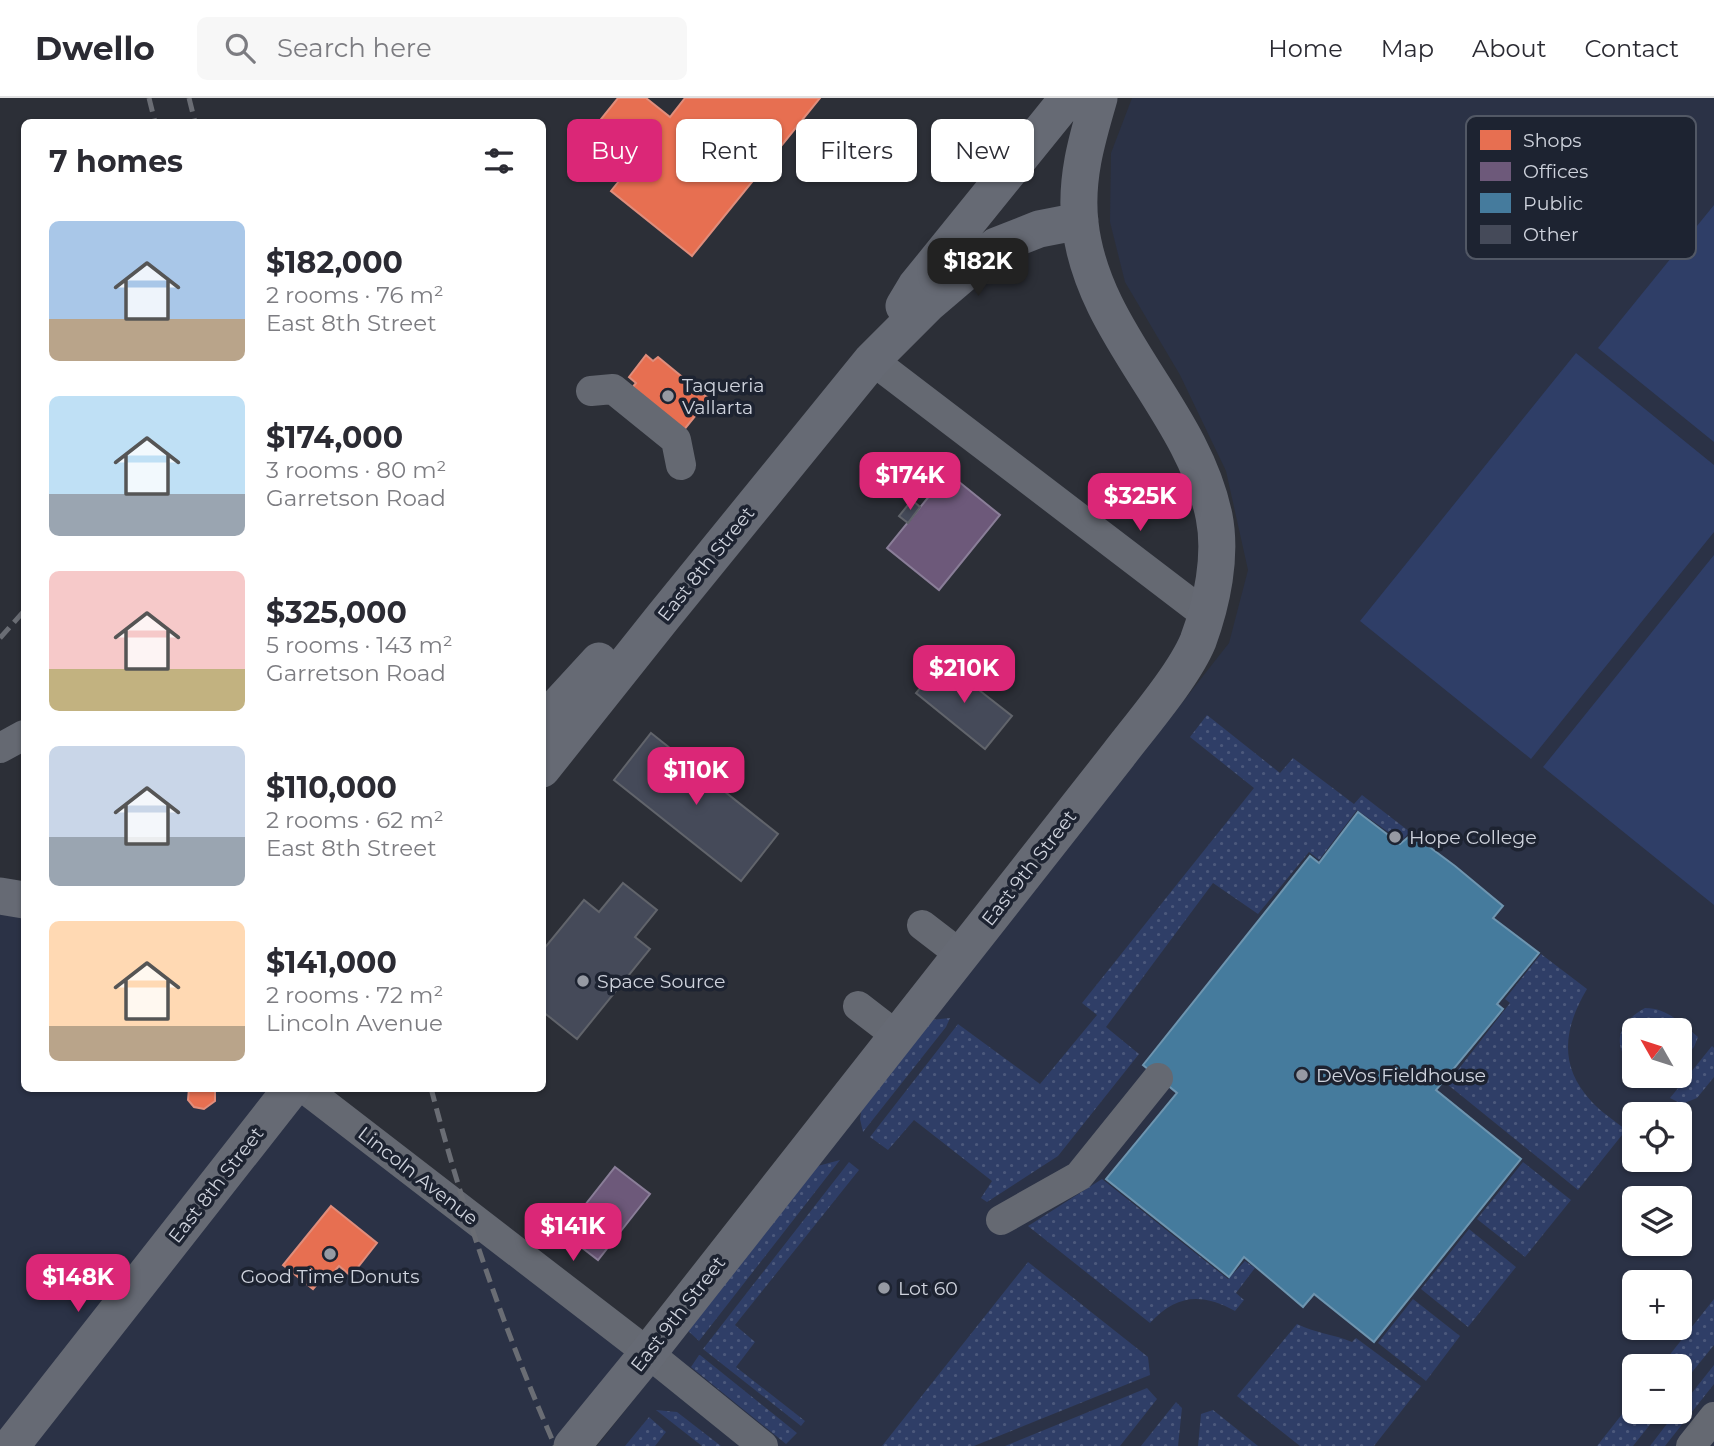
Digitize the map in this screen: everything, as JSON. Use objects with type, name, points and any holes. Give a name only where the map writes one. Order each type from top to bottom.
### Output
[{"type":"main road","name":"East 8th Street","points":[[872,360],[916,286],[1068,98]]},
{"type":"main road","points":[[1080,221],[1079,185],[1084,148],[1099,98]]},
{"type":"main road","name":"East 8th Street","points":[[546,764],[872,360],[928,304],[996,246],[1039,229],[1080,221]]},
{"type":"main road","name":"East 9th Street","points":[[572,1446],[1119,754],[1173,681],[1197,643],[1214,578],[1214,517],[1194,459],[1103,302],[1092,273],[1080,221]]},
{"type":"main road","points":[[546,719],[608,652],[663,617]]},
{"type":"main road","points":[[0,896],[21,900]]},
{"type":"main road","name":"East 8th Street","points":[[11,1446],[289,1092]]},
{"type":"street","points":[[872,360],[1206,615]]},
{"type":"street","points":[[591,391],[613,389],[676,440],[681,465]]},
{"type":"street","points":[[922,925],[961,955]]},
{"type":"street","points":[[858,1006],[897,1036]]},
{"type":"street","points":[[1001,1220],[1079,1176],[1158,1078]]},
{"type":"street","name":"Lincoln Avenue","points":[[309,1092],[648,1353],[763,1446]]},
{"type":"street","points":[[1691,1446],[1714,1417]]},
{"type":"shaded area","name":"Hope College","points":[[1132,98],[1714,98],[1714,1446],[597,1446],[1229,643],[1248,570],[1226,471],[1180,375],[1125,282],[1110,222],[1111,153]]},
{"type":"shaded area","points":[[1714,205],[1714,442],[1598,348],[1670,259],[1696,259],[1696,227]]},
{"type":"shaded area","points":[[1576,353],[1714,465],[1714,532],[1531,759],[1360,621]]},
{"type":"shaded area","points":[[1714,555],[1714,905],[1543,767]]},
{"type":"shaded area","points":[[1207,715],[1280,773],[1293,758],[1354,804],[1362,795],[1410,832],[1401,841],[1357,810],[1319,860],[1309,852],[1258,914],[1213,883],[1106,1027],[1139,1054],[1058,1156],[987,1202],[981,1198],[992,1181],[914,1120],[888,1150],[870,1137],[958,1024],[1040,1084],[1097,1015],[1082,1003],[1254,788],[1190,737]]},
{"type":"shaded area","points":[[0,896],[21,900],[21,1092],[308,1092],[648,1353],[572,1446],[0,1446]]},
{"type":"shaded area","points":[[1541,954],[1587,989],[1569,1032],[1569,1060],[1580,1087],[1591,1101],[1622,1127],[1622,1135],[1578,1190],[1447,1084],[1510,1003],[1505,999]]},
{"type":"shaded area","points":[[1645,1008],[1667,1013],[1674,1018],[1631,1018]]},
{"type":"shaded area","points":[[950,1018],[946,1027],[863,1132],[860,1119],[862,1106],[930,1020]]},
{"type":"shaded area","points":[[1692,1032],[1698,1037],[1692,1049]]},
{"type":"shaded area","points":[[1712,1046],[1714,1077],[1697,1098],[1678,1102],[1670,1098],[1678,1088],[1692,1088],[1692,1071]]},
{"type":"shaded area","points":[[840,1160],[699,1341],[686,1329],[814,1167]]},
{"type":"shaded area","points":[[849,1162],[859,1170],[735,1325],[755,1342],[736,1367],[805,1421],[801,1426],[703,1349]]},
{"type":"shaded area","points":[[1523,1162],[1571,1200],[1525,1257],[1477,1219]]},
{"type":"shaded area","points":[[1102,1179],[1228,1279],[1245,1261],[1255,1268],[1236,1293],[1244,1300],[1235,1311],[1212,1301],[1190,1299],[1170,1306],[1150,1323],[1028,1226]]},
{"type":"shaded area","points":[[1469,1229],[1516,1267],[1468,1327],[1421,1289]]},
{"type":"shaded area","points":[[1028,1262],[1148,1357],[1150,1375],[974,1446],[882,1446]]},
{"type":"shaded area","points":[[1413,1299],[1460,1336],[1426,1381],[1378,1343]]},
{"type":"shaded area","points":[[1714,1299],[1714,1345],[1692,1372],[1692,1354],[1670,1354],[1681,1340],[1692,1340],[1692,1327]]},
{"type":"shaded area","points":[[1297,1324],[1352,1342],[1356,1338],[1421,1386],[1374,1446],[1300,1446],[1237,1396]]},
{"type":"shaded area","points":[[699,1355],[797,1433],[786,1444],[691,1367]]},
{"type":"shaded area","points":[[1714,1365],[1714,1384],[1692,1412],[1692,1393]]},
{"type":"shaded area","points":[[1147,1388],[1157,1399],[1120,1446],[1005,1446]]},
{"type":"shaded area","points":[[1176,1402],[1182,1408],[1178,1446],[1141,1446]]},
{"type":"shaded area","points":[[656,1410],[677,1412],[721,1446],[702,1446]]},
{"type":"shaded area","points":[[1213,1410],[1258,1446],[1198,1446],[1201,1414]]},
{"type":"shaded area","points":[[1622,1414],[1622,1424],[1650,1424],[1633,1446],[1597,1446]]},
{"type":"shaded area","points":[[649,1417],[666,1432],[655,1446],[625,1446]]},
{"type":"shaded area","points":[[1667,1424],[1682,1424],[1665,1446],[1650,1446]]},
{"type":"building: Shops","points":[[618,98],[646,98],[670,117],[685,98],[820,98],[803,119],[796,119],[796,128],[782,145],[782,119],[676,119],[676,182],[752,182],[692,256],[611,191],[618,182],[662,182],[662,119],[601,119]]},
{"type":"building: Shops","name":"Taqueria Vallarta","points":[[646,355],[653,361],[658,357],[709,399],[679,436],[627,394],[636,383],[629,377]]},
{"type":"building: Shops","points":[[189,1092],[215,1092],[215,1101],[204,1109],[194,1107],[188,1100]]},
{"type":"building: Shops","name":"Good Time Donuts","points":[[331,1206],[377,1243],[351,1276],[339,1266],[328,1279],[324,1276],[313,1289],[283,1265]]},
{"type":"building: Offices","points":[[948,473],[1000,515],[939,590],[887,548]]},
{"type":"building: Offices","points":[[615,1167],[650,1194],[598,1260],[563,1233]]},
{"type":"building: Public","name":"DeVos Fieldhouse","points":[[1358,812],[1400,844],[1412,834],[1455,866],[1503,906],[1493,918],[1539,953],[1497,1004],[1503,1009],[1436,1090],[1521,1159],[1374,1342],[1314,1294],[1303,1307],[1244,1257],[1229,1277],[1106,1179],[1177,1093],[1143,1065],[1310,856],[1319,863]]},
{"type":"building: Other","points":[[912,500],[920,507],[908,523],[899,516]]},
{"type":"building: Other","points":[[942,661],[1012,716],[985,749],[916,693]]},
{"type":"building: Other","points":[[651,733],[778,834],[741,881],[614,780]]},
{"type":"building: Other","name":"Space Source","points":[[623,883],[657,910],[635,937],[650,949],[577,1039],[546,1014],[546,946],[584,900],[599,912]]},
{"type":"railway","points":[[149,98],[154,119]]},
{"type":"railway","points":[[189,98],[194,119]]},
{"type":"railway","points":[[0,638],[21,614]]},
{"type":"railway","points":[[432,1092],[486,1270],[555,1446]]},
{"type":"place","name":"Taqueria Vallarta","points":[[668,396]]},
{"type":"place","name":"Hope College","points":[[1395,837]]},
{"type":"place","name":"Space Source","points":[[583,981]]},
{"type":"place","name":"DeVos Fieldhouse","points":[[1302,1075]]},
{"type":"place","name":"Good Time Donuts","points":[[330,1254]]},
{"type":"place","name":"Lot 60","points":[[884,1288]]}]
